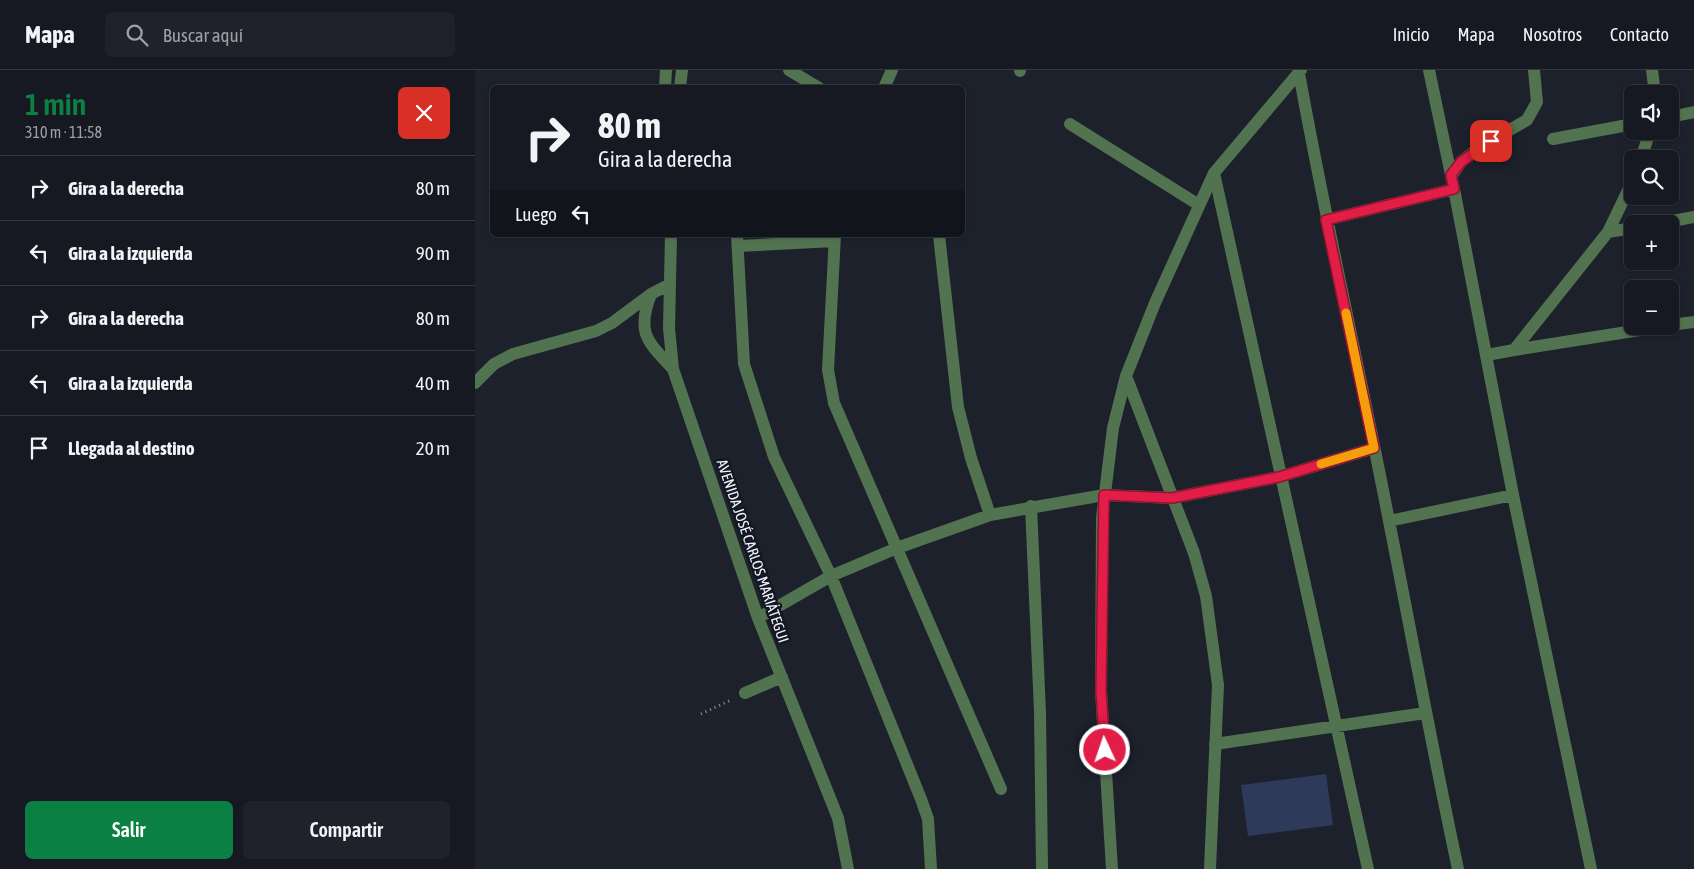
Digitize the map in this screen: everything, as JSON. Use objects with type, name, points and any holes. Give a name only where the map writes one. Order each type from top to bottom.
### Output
[{"type":"street","points":[[665,85],[666,70]]},
{"type":"street","points":[[680,85],[681,70]]},
{"type":"street","points":[[789,70],[814,85]]},
{"type":"street","points":[[885,85],[892,70]]},
{"type":"street","points":[[1429,70],[1487,355],[1513,495],[1591,869]]},
{"type":"street","points":[[1451,175],[1461,162],[1480,147],[1527,120],[1537,102],[1537,85],[1534,70]]},
{"type":"street","points":[[1652,70],[1654,85]]},
{"type":"street","points":[[1112,869],[1101,691],[1104,495],[1113,428],[1126,376],[1155,303],[1213,173],[1300,71]]},
{"type":"street","points":[[1300,71],[1326,220],[1389,521],[1425,713],[1458,869]]},
{"type":"street","points":[[1679,115],[1694,112]]},
{"type":"street","points":[[1070,124],[1199,205]]},
{"type":"street","points":[[1553,139],[1624,126]]},
{"type":"street","points":[[1213,173],[1279,477],[1368,869]]},
{"type":"street","points":[[1326,220],[1454,189]]},
{"type":"street","points":[[1514,350],[1608,232],[1624,199]]},
{"type":"street","points":[[1679,220],[1694,217]]},
{"type":"street","points":[[1608,232],[1624,229]]},
{"type":"street","name":"AVENIDA JOSÉ CARLOS MARIÁTEGUI","points":[[671,237],[669,328],[673,369],[758,618],[838,818],[848,869]]},
{"type":"street","points":[[939,237],[959,407],[971,458],[990,515]]},
{"type":"street","points":[[931,869],[928,819],[921,799],[831,576],[774,457],[744,364],[737,241],[835,238],[828,370],[834,403],[1001,789]]},
{"type":"street","points":[[475,383],[486,370],[503,359],[596,331],[612,323],[651,294],[670,284]]},
{"type":"street","points":[[651,294],[643,320],[645,330],[654,349],[673,369]]},
{"type":"street","points":[[1679,324],[1694,322]]},
{"type":"street","points":[[1487,355],[1624,333]]},
{"type":"street","points":[[1126,376],[1194,553],[1206,596],[1218,685],[1210,869]]},
{"type":"street","points":[[758,618],[831,576],[897,548],[990,515],[1031,506],[1104,495],[1172,498],[1279,477],[1374,448]]},
{"type":"street","points":[[1389,521],[1513,495]]},
{"type":"street","points":[[1031,506],[1040,712],[1042,869]]},
{"type":"street","points":[[745,693],[782,677]]},
{"type":"street","points":[[1215,744],[1336,728],[1425,713]]},
{"type":"path","points":[[701,714],[745,693]]},
{"type":"shaded area","points":[[1326,774],[1333,825],[1248,836],[1241,785]]},
{"type":"slow traffic","points":[[1321,464],[1374,448],[1346,313]]},
{"type":"route","points":[[1105,750],[1101,691],[1102,518],[1104,495],[1172,498],[1279,477],[1374,448],[1326,220],[1454,189],[1451,175],[1461,162],[1491,141]]}]
